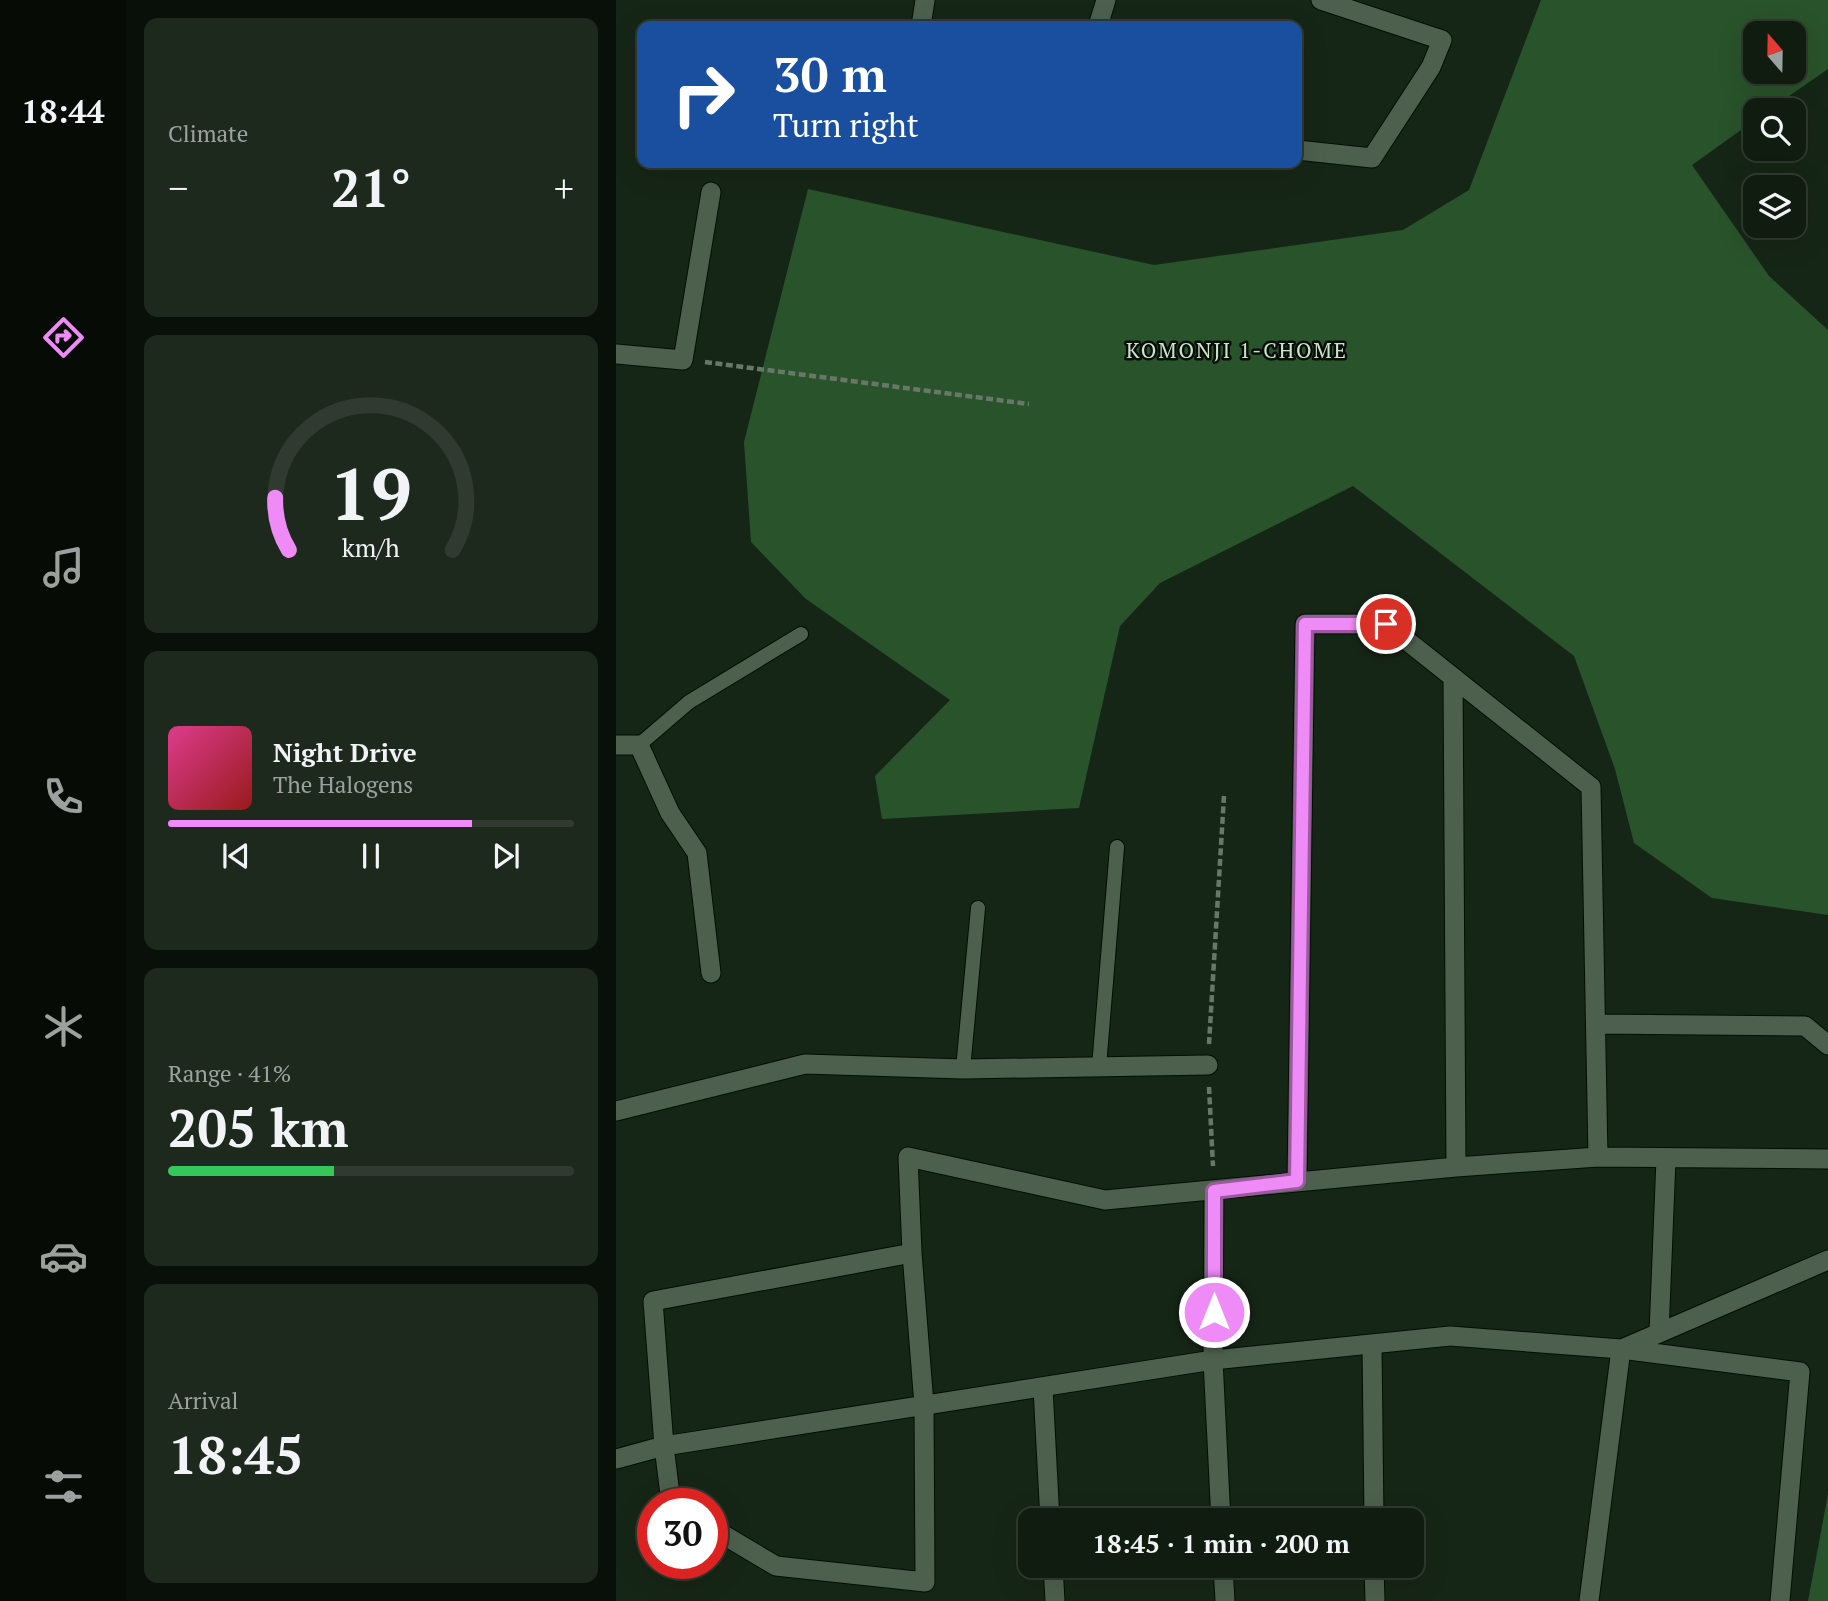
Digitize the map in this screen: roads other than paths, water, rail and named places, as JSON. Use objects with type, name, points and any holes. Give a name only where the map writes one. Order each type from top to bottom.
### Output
[{"type":"street","points":[[922,21],[925,0]]},
{"type":"street","points":[[1100,21],[1106,0]]},
{"type":"street","points":[[1302,151],[1372,158],[1431,67],[1442,40],[1321,0]]},
{"type":"street","points":[[616,354],[683,360],[711,192]]},
{"type":"street","points":[[1297,1181],[1305,624],[1386,624],[1591,787],[1598,1157]]},
{"type":"street","points":[[1453,677],[1456,1167]]},
{"type":"street","points":[[616,745],[639,745],[670,813],[697,853],[711,973]]},
{"type":"street","points":[[1595,1024],[1805,1026],[1828,1045]]},
{"type":"street","points":[[616,1111],[805,1064],[962,1069],[1208,1065]]},
{"type":"street","points":[[728,1538],[776,1566],[925,1582],[923,1405],[908,1157],[1105,1200],[1456,1167],[1598,1157],[1828,1159]]},
{"type":"street","points":[[1659,1333],[1666,1158]]},
{"type":"street","points":[[1214,1191],[1213,1360],[1220,1508]]},
{"type":"street","points":[[669,1488],[653,1301],[912,1252]]},
{"type":"street","points":[[1621,1349],[1828,1260]]},
{"type":"street","points":[[616,1459],[664,1446],[1213,1360],[1450,1336],[1621,1349],[1800,1372],[1780,1601]]},
{"type":"street","points":[[1372,1344],[1374,1508]]},
{"type":"street","points":[[1589,1601],[1621,1349]]},
{"type":"street","points":[[1043,1388],[1049,1508]]},
{"type":"street","points":[[1054,1578],[1055,1601]]},
{"type":"street","points":[[1224,1578],[1225,1601]]},
{"type":"street","points":[[1374,1578],[1375,1601]]},
{"type":"lane","points":[[639,745],[689,702],[801,634]]},
{"type":"lane","points":[[1099,1067],[1117,847]]},
{"type":"lane","points":[[962,1069],[978,908]]},
{"type":"district","name":"KOMONJI 1-CHOME","points":[[1237,350]]}]
